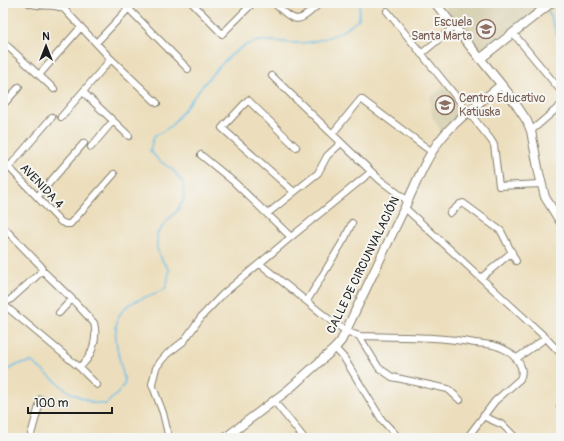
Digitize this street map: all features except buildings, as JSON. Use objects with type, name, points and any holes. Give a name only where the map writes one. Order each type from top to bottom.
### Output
[{"type":"street","points":[[29,3],[35,5],[59,6],[64,9],[111,59],[157,103]]},
{"type":"street","points":[[123,3],[188,69]]},
{"type":"street","points":[[192,3],[222,34],[253,3]]},
{"type":"street","points":[[274,3],[289,17],[296,19],[304,18],[320,3]]},
{"type":"street","points":[[435,3],[502,85],[527,121],[545,197],[561,223]]},
{"type":"street","points":[[480,59],[551,3]]},
{"type":"street","points":[[96,43],[128,9]]},
{"type":"street","points":[[386,11],[491,140],[494,145],[499,186],[541,184]]},
{"type":"street","points":[[39,75],[81,27]]},
{"type":"street","points":[[422,54],[454,27]]},
{"type":"street","points":[[513,33],[561,91]]},
{"type":"street","points":[[3,42],[54,89]]},
{"type":"street","points":[[61,117],[111,59]]},
{"type":"street","points":[[272,76],[561,354]]},
{"type":"street","name":"CALLE DE CIRCUNVALACIÓN","points":[[225,438],[274,401],[335,348],[341,341],[419,174],[432,152],[451,128],[502,85]]},
{"type":"street","points":[[3,105],[19,87]]},
{"type":"street","points":[[83,92],[129,136]]},
{"type":"street","points":[[332,134],[361,99],[432,152]]},
{"type":"street","points":[[294,192],[222,128],[248,100],[296,147]]},
{"type":"street","points":[[530,131],[561,105]]},
{"type":"street","points":[[9,167],[52,117]]},
{"type":"street","points":[[91,147],[114,121]]},
{"type":"street","points":[[37,197],[84,143]]},
{"type":"street","points":[[267,214],[318,173],[327,156],[341,143]]},
{"type":"street","points":[[201,155],[234,182],[291,237]]},
{"type":"street","name":"AVENIDA 4","points":[[3,161],[61,222],[66,224],[70,224],[114,174]]},
{"type":"street","points":[[169,438],[163,413],[152,384],[156,368],[167,354],[184,341],[201,316],[223,294],[371,172]]},
{"type":"street","points":[[450,213],[460,204],[464,203],[501,231],[516,261]]},
{"type":"street","points":[[307,301],[345,238],[352,223]]},
{"type":"street","points":[[3,227],[41,266],[42,270],[72,298],[92,320],[96,328],[91,352],[83,364],[79,366]]},
{"type":"street","points":[[481,278],[512,252]]},
{"type":"street","points":[[260,264],[346,331],[359,336],[450,339],[498,346],[516,358],[521,367],[520,379],[495,401],[466,438]]},
{"type":"street","points":[[42,270],[10,300],[3,304],[79,366],[97,385]]},
{"type":"street","points":[[59,313],[72,298]]},
{"type":"street","points":[[359,336],[379,368],[392,377],[448,389],[460,400]]},
{"type":"street","points":[[516,358],[546,338]]},
{"type":"street","points":[[335,348],[344,358],[382,420],[399,438]]},
{"type":"street","points":[[30,438],[41,399]]},
{"type":"street","points":[[274,401],[304,438]]},
{"type":"street","points":[[483,416],[503,425],[516,438]]},
{"type":"shaded area","name":"Escuela Santa Marta","points":[[441,3],[542,3],[543,6],[479,52]]},
{"type":"shaded area","name":"Centro Educativo Katiuska","points":[[445,86],[466,112],[442,133],[432,116],[430,97]]},
{"type":"waterway","points":[[3,371],[19,364],[32,362],[69,392],[93,403],[106,404],[118,393],[125,383],[116,343],[117,322],[120,314],[127,306],[165,289],[169,269],[163,262],[157,249],[157,234],[177,211],[184,199],[183,183],[173,170],[158,160],[150,150],[154,136],[172,125],[214,72],[236,51],[244,46],[258,41],[301,43],[316,41],[332,36],[346,29],[359,19],[360,3]]},
{"type":"waterway","points":[[548,10],[556,33],[561,38]]},
{"type":"place","name":"Escuela Santa Marta","points":[[486,29]]},
{"type":"place","name":"Centro Educativo Katiuska","points":[[445,105]]}]
